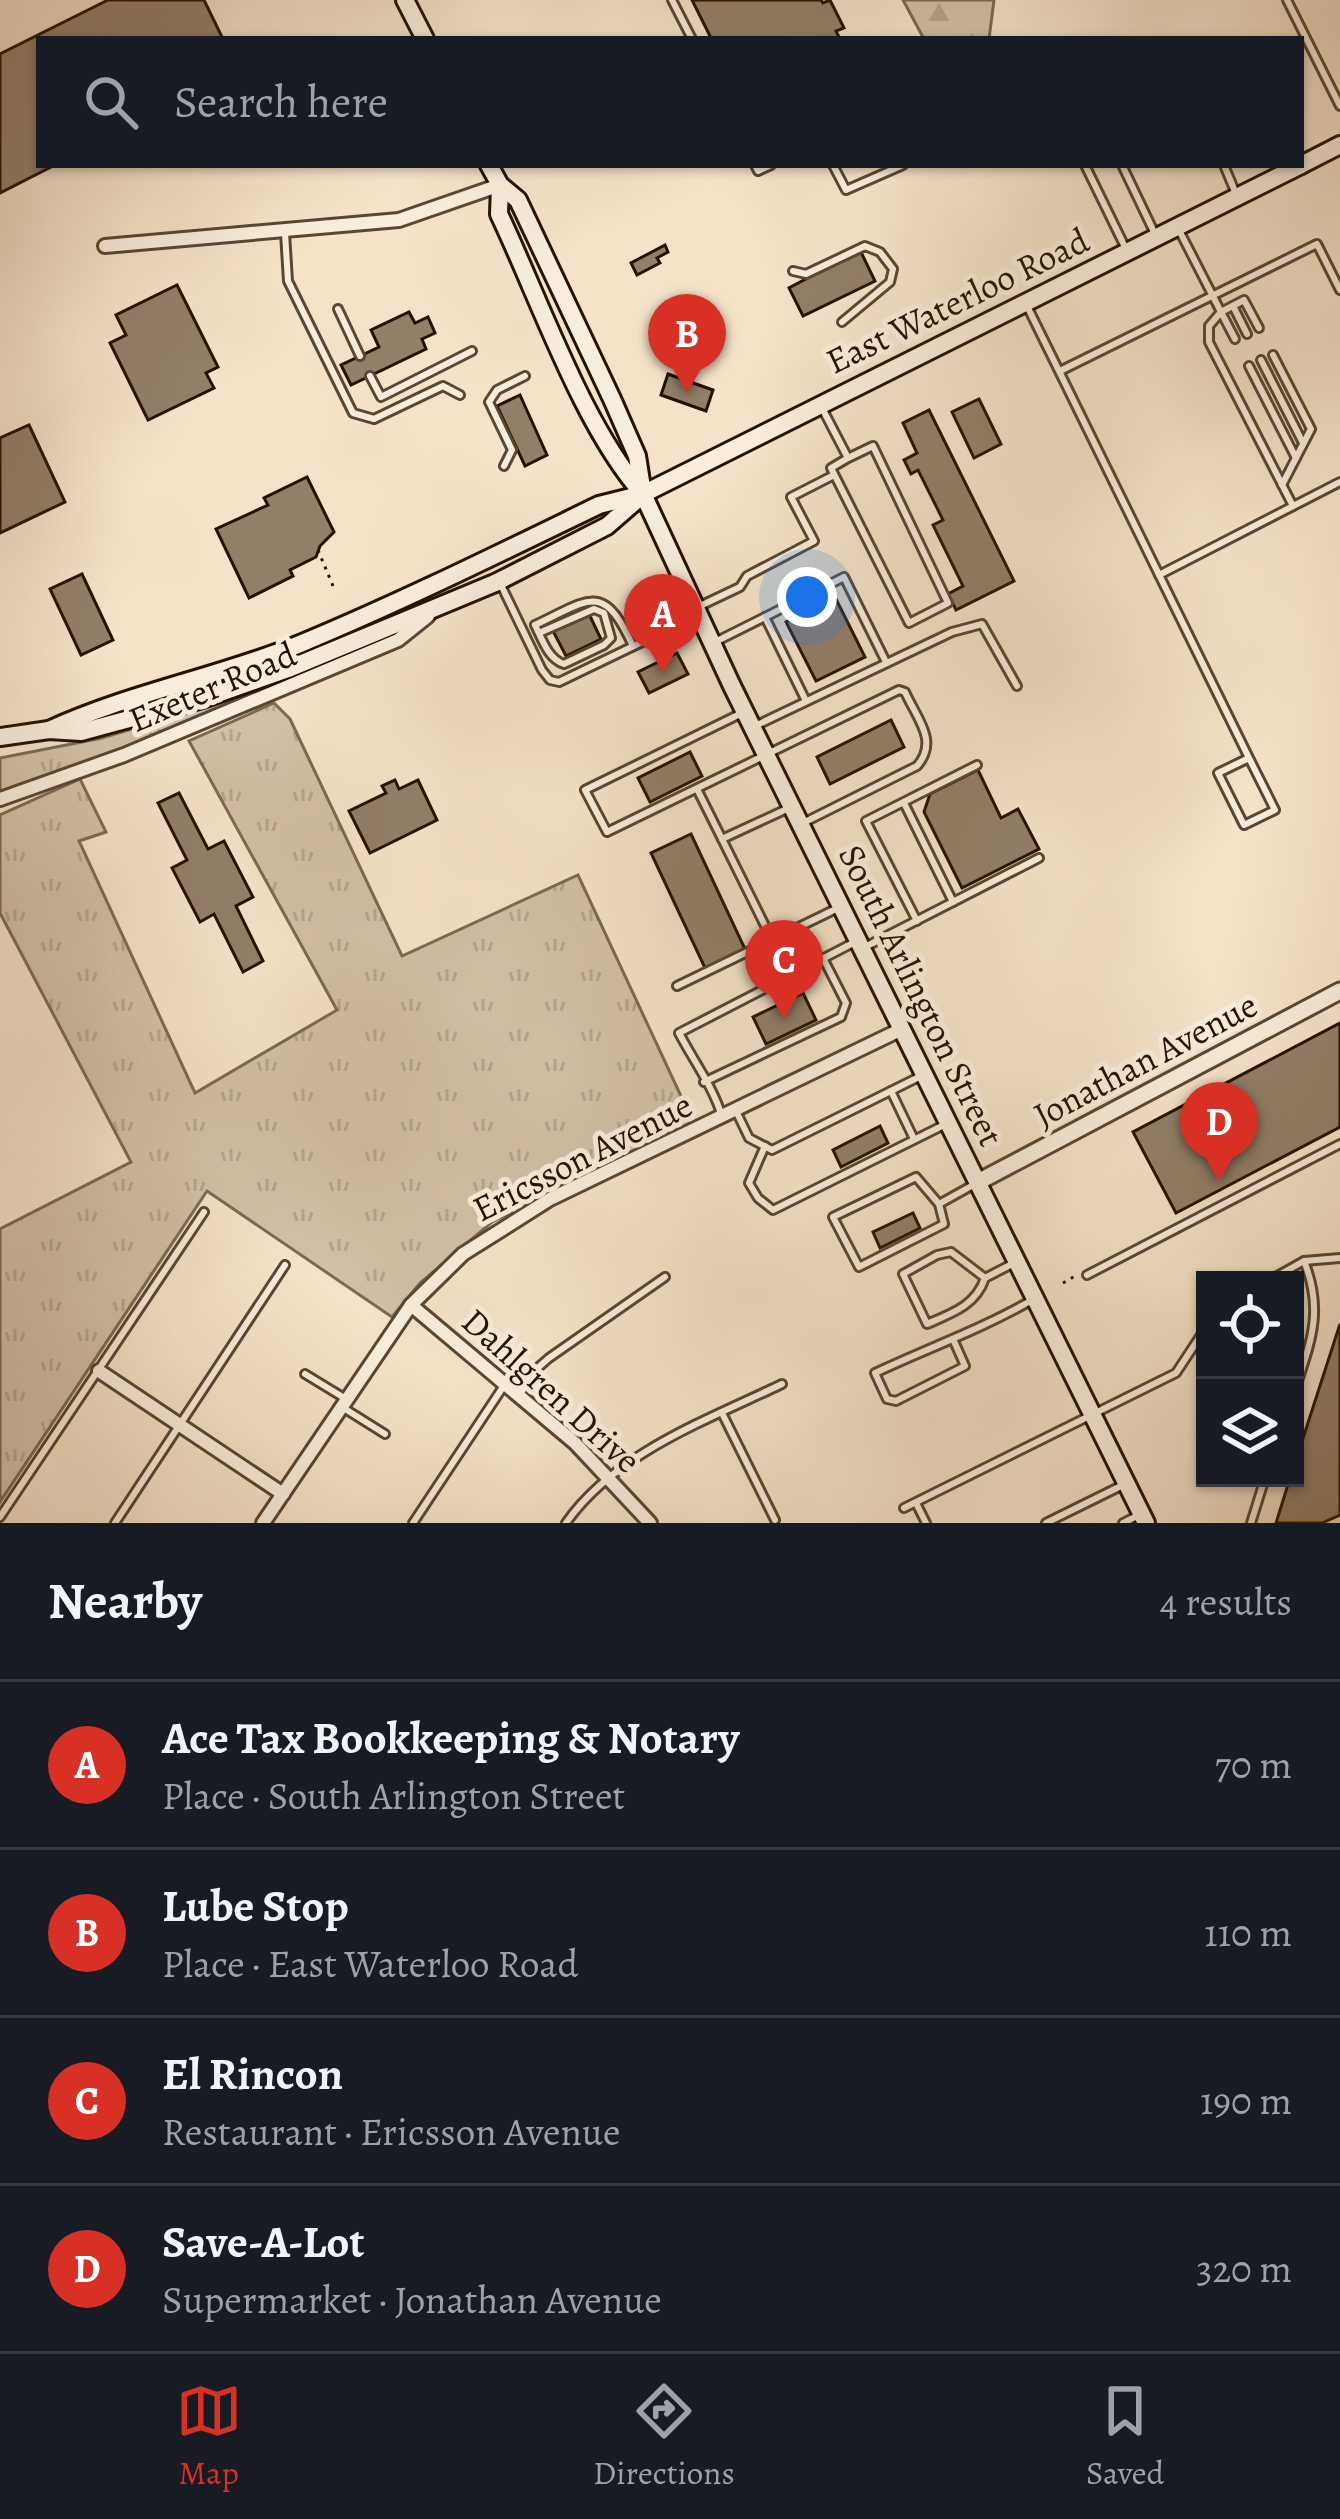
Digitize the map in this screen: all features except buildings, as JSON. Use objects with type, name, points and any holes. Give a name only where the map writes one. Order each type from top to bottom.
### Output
[{"type":"main road","points":[[405,0],[423,36]]},
{"type":"main road","name":"East Waterloo Road","points":[[1304,164],[1339,149]]},
{"type":"main road","name":"South Arlington Street","points":[[491,168],[500,185],[518,200],[637,456],[643,494],[749,719],[1144,1518]]},
{"type":"main road","name":"East Waterloo Road","points":[[50,730],[89,712],[299,644],[598,506],[643,494],[1295,168]]},
{"type":"main road","name":"East Waterloo Road","points":[[0,737],[50,730],[81,732],[203,699],[500,580],[607,526],[643,494]]},
{"type":"street","points":[[104,246],[399,220],[500,185]]},
{"type":"street","name":"Exeter Road","points":[[0,799],[124,755],[398,640],[437,608]]},
{"type":"street","name":"Jonathan Avenue","points":[[978,1182],[1340,991]]},
{"type":"street","name":"Ericsson Avenue","points":[[263,1523],[411,1305],[463,1254],[514,1218],[902,1029]]},
{"type":"street","name":"Dahlgren Drive","points":[[411,1305],[612,1478],[650,1523]]},
{"type":"street","points":[[99,1371],[283,1494]]},
{"type":"lane","points":[[672,0],[690,36]]},
{"type":"lane","points":[[1286,0],[1340,106]]},
{"type":"lane","points":[[835,168],[846,190],[896,168]]},
{"type":"lane","points":[[1086,168],[1127,252]]},
{"type":"lane","points":[[1123,168],[1157,237]]},
{"type":"lane","points":[[1225,168],[1237,197]]},
{"type":"lane","points":[[1178,227],[1235,339]]},
{"type":"lane","points":[[284,229],[288,281],[353,413],[374,419],[443,386],[460,395]]},
{"type":"lane","points":[[1059,371],[1316,244],[1340,290]]},
{"type":"lane","points":[[793,272],[806,274],[865,246],[880,251],[893,269],[890,282],[842,322]]},
{"type":"lane","points":[[1259,328],[1244,300],[1221,312],[1209,326],[1209,341],[1293,506]]},
{"type":"lane","points":[[1025,303],[1160,575],[1249,758],[1274,810],[1244,825],[1218,773],[1249,758]]},
{"type":"lane","points":[[1233,306],[1247,334]]},
{"type":"lane","points":[[338,309],[360,356]]},
{"type":"lane","points":[[370,376],[381,397],[472,351]]},
{"type":"lane","points":[[1273,355],[1311,429],[1282,485]]},
{"type":"lane","points":[[1261,360],[1303,444]]},
{"type":"lane","points":[[1249,366],[1296,458]]},
{"type":"lane","points":[[504,466],[512,450],[489,402],[497,390],[525,376]]},
{"type":"lane","points":[[820,404],[848,458]]},
{"type":"lane","points":[[873,446],[948,603],[909,623],[831,468],[848,458],[873,446]]},
{"type":"lane","points":[[500,580],[550,680],[559,682],[698,611],[740,587],[747,576],[814,541],[791,497],[834,475]]},
{"type":"lane","points":[[1160,575],[1340,482]]},
{"type":"lane","points":[[713,643],[844,577],[886,662]]},
{"type":"lane","points":[[537,629],[589,600],[604,602],[618,613],[633,646]]},
{"type":"lane","points":[[523,631],[594,609],[604,614],[611,638],[564,664],[548,652],[537,629]]},
{"type":"lane","points":[[765,616],[806,701]]},
{"type":"lane","points":[[801,824],[917,766],[928,753],[929,743],[905,692],[899,690],[607,832],[585,790],[749,719],[806,701],[952,632],[982,623],[1017,686]]},
{"type":"lane","points":[[917,921],[866,821],[977,765]]},
{"type":"lane","points":[[698,789],[772,940]]},
{"type":"lane","points":[[904,802],[953,902]]},
{"type":"lane","points":[[722,839],[792,807]]},
{"type":"lane","points":[[722,1117],[717,1098],[679,1033],[823,958],[917,921],[1039,858]]},
{"type":"lane","points":[[677,986],[841,906]]},
{"type":"lane","points":[[704,1082],[841,1017],[846,1003],[823,958]]},
{"type":"lane","points":[[736,1111],[749,1138],[772,1150],[924,1074]]},
{"type":"lane","points":[[891,1091],[914,1139]]},
{"type":"lane","points":[[765,1146],[749,1183],[773,1210],[948,1123]]},
{"type":"lane","points":[[1083,1275],[1340,1144]]},
{"type":"lane","points":[[916,1177],[939,1204],[944,1224],[859,1267],[833,1216],[916,1177]]},
{"type":"lane","points":[[939,1204],[978,1182]]},
{"type":"lane","points":[[0,1517],[204,1211]]},
{"type":"lane","points":[[985,1277],[951,1252],[903,1274],[927,1324],[970,1302],[980,1294],[985,1277],[1017,1262]]},
{"type":"lane","points":[[1286,1271],[1304,1261],[1340,1258]]},
{"type":"lane","points":[[1298,1379],[1316,1321],[1315,1288],[1304,1261]]},
{"type":"lane","points":[[115,1523],[285,1265]]},
{"type":"lane","points":[[519,1396],[534,1371],[549,1358],[665,1277]]},
{"type":"lane","points":[[953,1339],[965,1366],[896,1401],[887,1399],[875,1372],[953,1339],[993,1323],[1035,1298]]},
{"type":"lane","points":[[904,1508],[1176,1372],[1196,1342]]},
{"type":"lane","points":[[305,1374],[385,1434]]},
{"type":"lane","points":[[413,1523],[505,1384]]},
{"type":"lane","points":[[566,1523],[581,1503],[660,1444],[782,1384]]},
{"type":"lane","points":[[722,1413],[775,1520]]},
{"type":"lane","points":[[1046,1523],[1126,1483]]},
{"type":"lane","points":[[1251,1523],[1262,1487]]},
{"type":"lane","points":[[916,1503],[926,1523]]},
{"type":"lane","points":[[1123,1523],[1144,1518]]},
{"type":"path","points":[[318,550],[333,586]]},
{"type":"path","points":[[1063,1283],[1083,1275]]},
{"type":"green space","points":[[903,0],[994,0],[989,36],[922,36]]},
{"type":"green space","points":[[277,685],[0,795],[0,758],[102,738]]},
{"type":"green space","points":[[274,703],[290,719],[402,956],[578,875],[687,1109],[689,1124],[492,1222],[420,1283],[392,1317],[207,1191],[0,1502],[0,1229],[131,1162],[0,913],[0,815],[80,779],[106,832],[79,841],[195,1093],[337,1010],[189,741]]},
{"type":"place","name":"Lube Stop","points":[[687,393]]},
{"type":"place","name":"Ace Tax Bookkeeping & Notary","points":[[663,673]]},
{"type":"place","name":"El Rincon","points":[[784,1019]]},
{"type":"place","name":"Save-A-Lot","points":[[1219,1181]]}]
